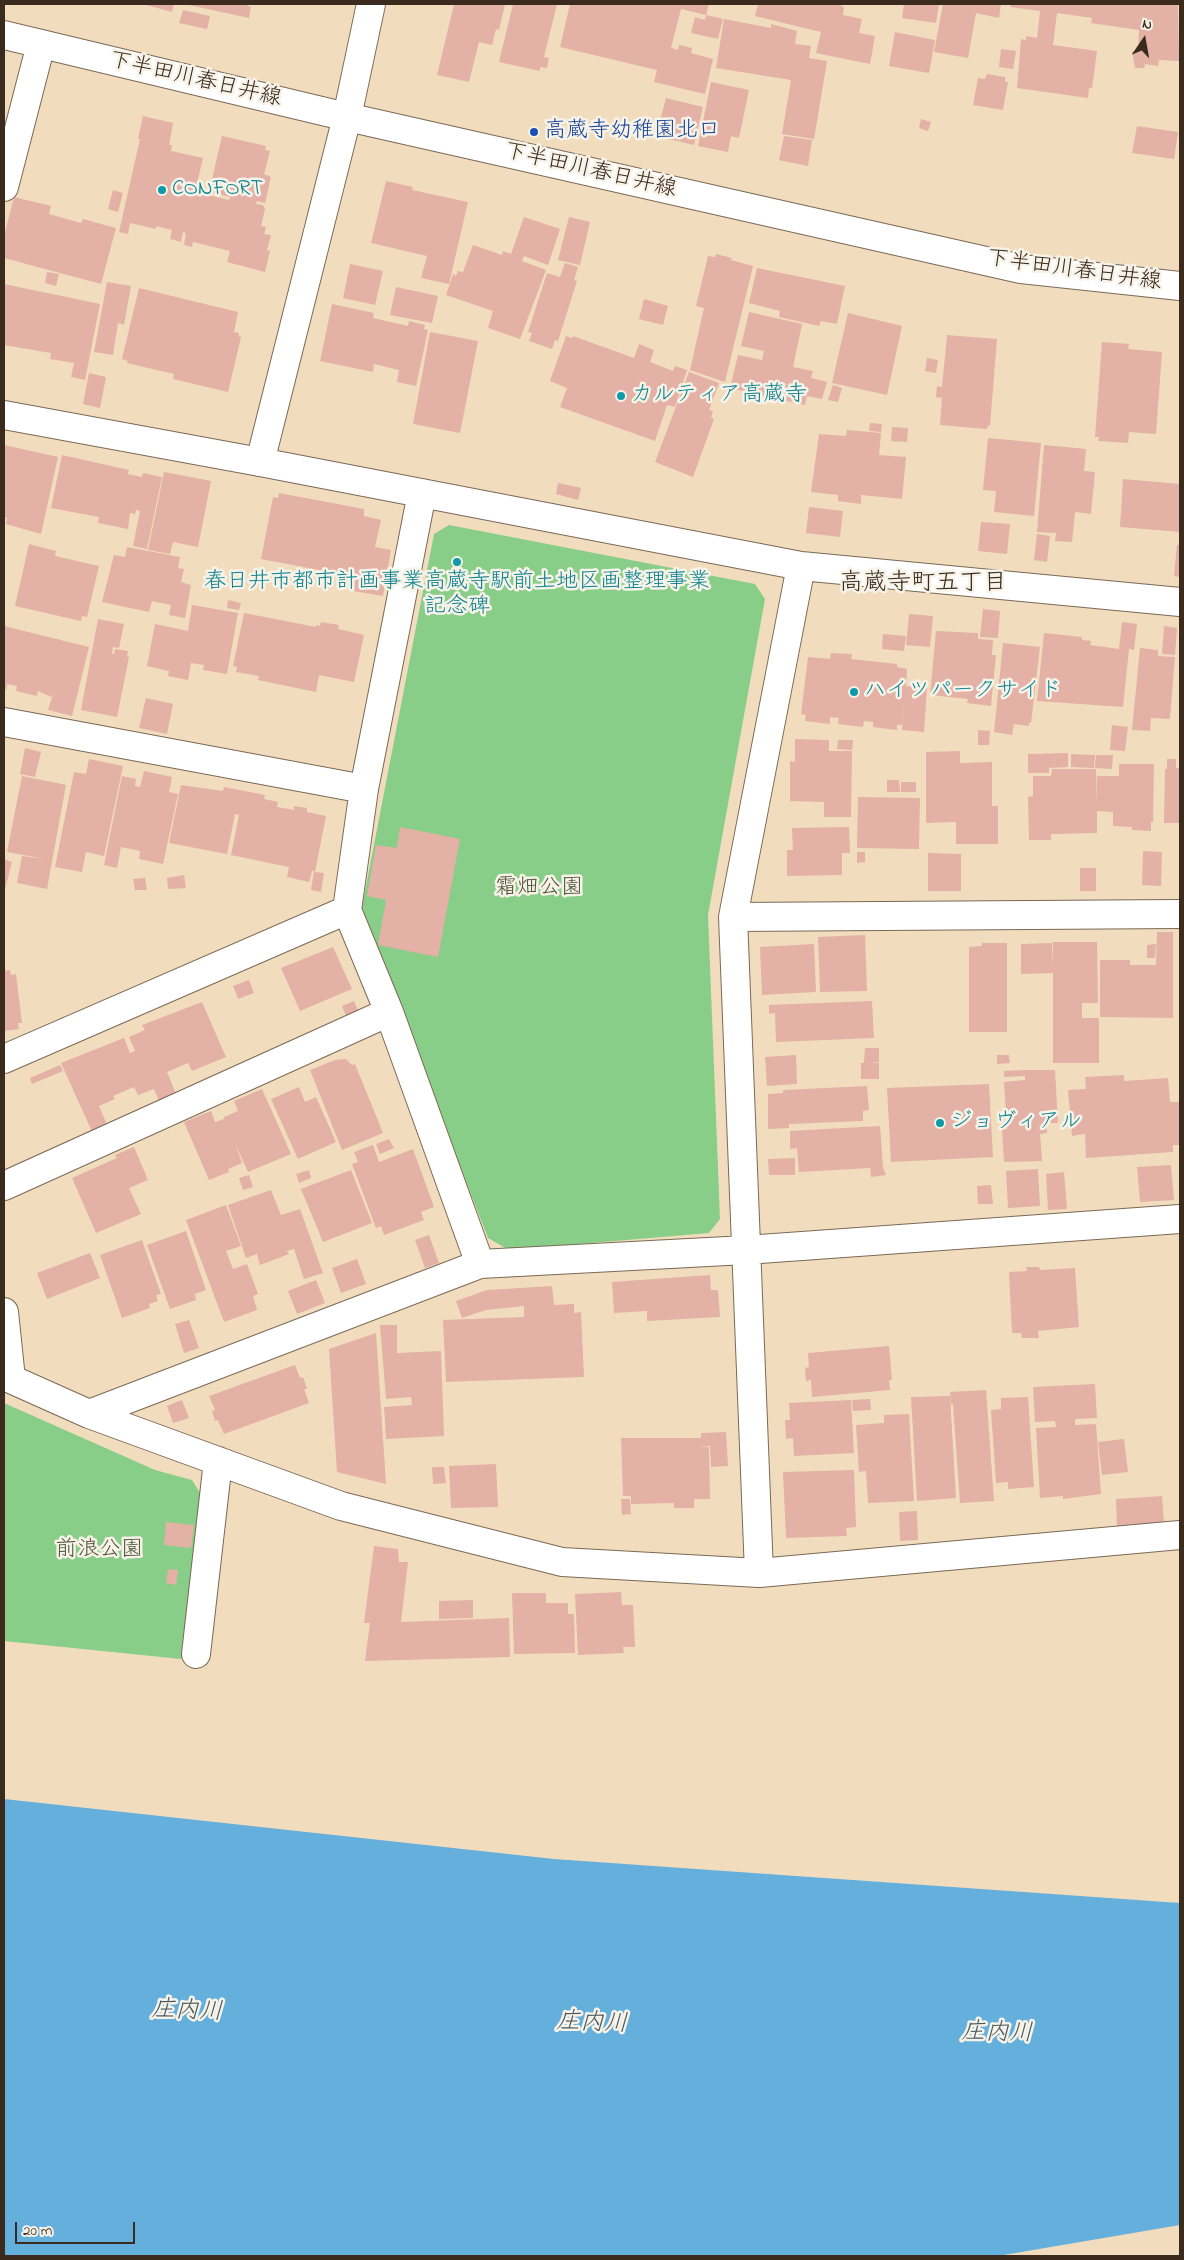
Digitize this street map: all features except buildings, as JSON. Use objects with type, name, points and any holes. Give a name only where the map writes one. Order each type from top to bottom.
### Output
[{"type":"street","points":[[260,462],[347,117],[371,4]]},
{"type":"street","name":"下半田川春日井線","points":[[4,36],[347,117],[1021,269],[1180,286]]},
{"type":"street","points":[[4,187],[41,44]]},
{"type":"street","points":[[4,415],[422,492],[801,566],[1180,602]]},
{"type":"street","points":[[422,492],[364,789],[347,910],[389,1012],[480,1264]]},
{"type":"street","points":[[759,1573],[733,917],[801,566]]},
{"type":"street","points":[[4,722],[364,789]]},
{"type":"street","points":[[4,1059],[347,910]]},
{"type":"street","points":[[733,917],[1180,914]]},
{"type":"street","points":[[4,1186],[389,1012]]},
{"type":"street","points":[[89,1414],[480,1264],[746,1250],[1180,1220]]},
{"type":"street","points":[[4,1312],[7,1378],[89,1414],[341,1506],[562,1562],[759,1573],[1180,1535]]},
{"type":"street","points":[[196,1654],[218,1461]]},
{"type":"green space","name":"霜畑公園","points":[[449,525],[755,584],[765,599],[708,915],[720,1219],[709,1233],[509,1250],[488,1238],[361,912],[434,534]]},
{"type":"green space","name":"前浪公園","points":[[4,1403],[155,1470],[192,1480],[202,1496],[181,1659],[4,1641]]},
{"type":"water","name":"庄内川","points":[[4,1799],[554,1859],[1180,1903],[1180,2225],[998,2256],[4,2256]]},
{"type":"place","name":"高蔵寺幼稚園北口","points":[[534,132]]},
{"type":"place","name":"CONFORT","points":[[162,190]]},
{"type":"place","name":"カルティア高蔵寺","points":[[621,396]]},
{"type":"place","name":"春日井市都市計画事業高蔵寺駅前土地区画整理事業 記念碑","points":[[457,562]]},
{"type":"place","name":"ハイツパークサイド","points":[[854,692]]},
{"type":"place","name":"ジョヴィアル","points":[[940,1123]]},
{"type":"district","name":"高蔵寺町五丁目","points":[[923,585]]}]
